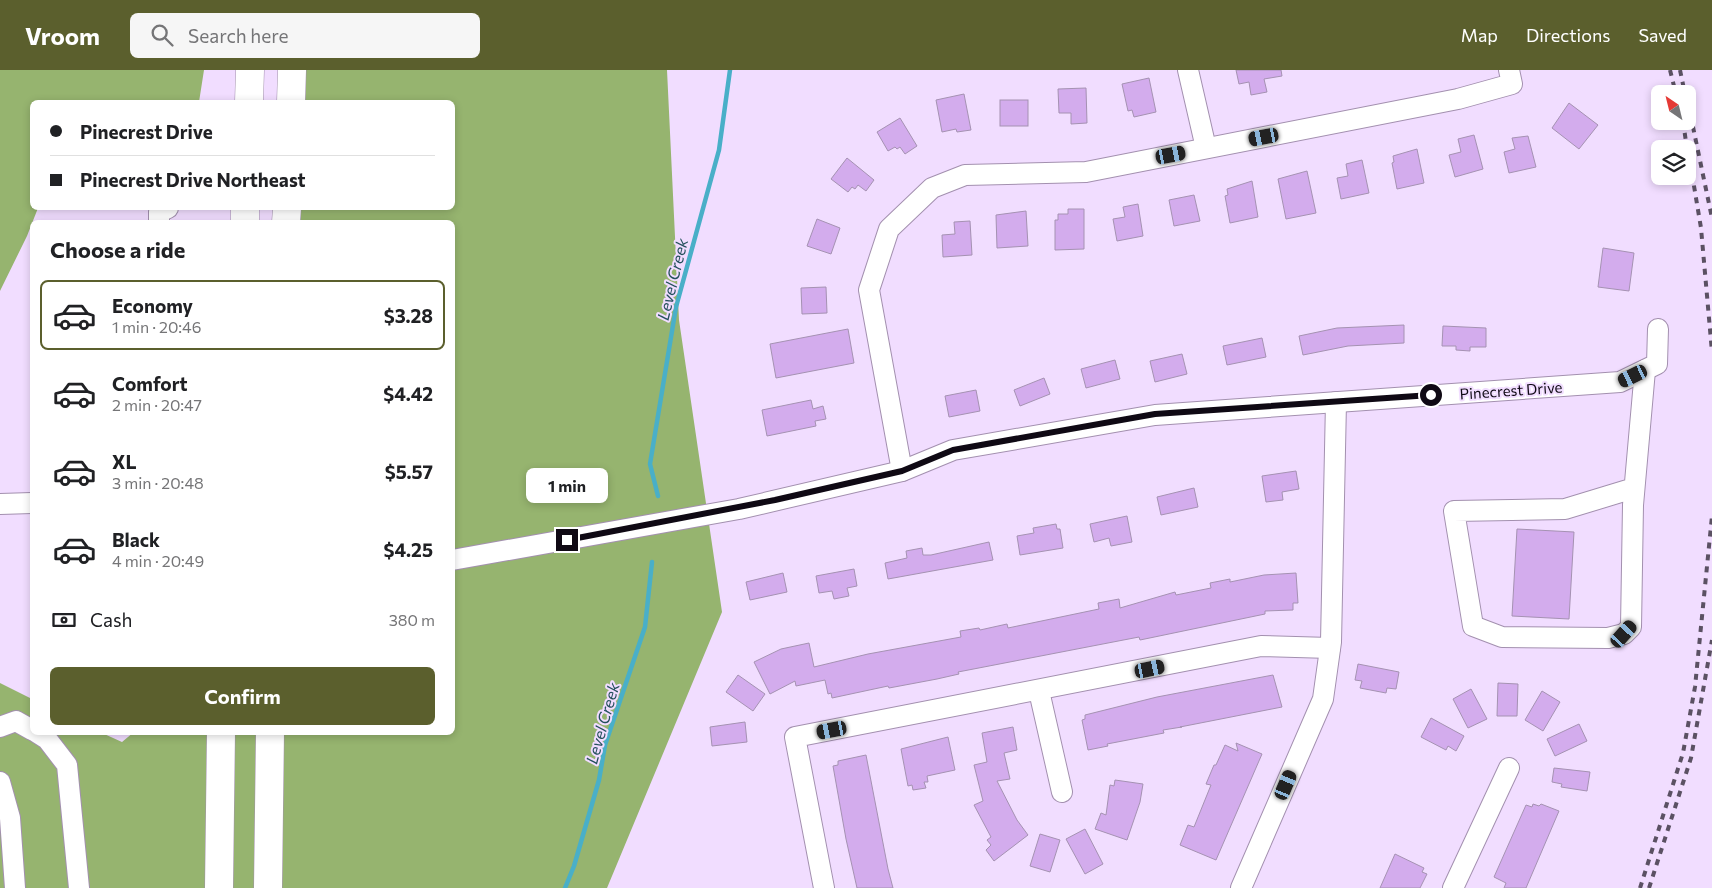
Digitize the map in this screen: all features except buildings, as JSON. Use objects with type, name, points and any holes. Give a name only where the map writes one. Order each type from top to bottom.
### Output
[{"type":"highway","points":[[249,100],[250,70]]},
{"type":"highway","points":[[290,100],[292,70]]},
{"type":"highway","points":[[219,888],[221,735]]},
{"type":"highway","points":[[268,888],[270,735]]},
{"type":"street","points":[[1188,70],[1206,148]]},
{"type":"street","points":[[902,471],[869,290],[889,229],[932,188],[965,175],[1086,172],[1458,99],[1512,84],[1509,70]]},
{"type":"street","points":[[158,220],[159,212],[164,210]]},
{"type":"street","name":"Pinecrest Drive","points":[[455,559],[739,509],[902,471],[953,450],[1155,414],[1620,382],[1657,364],[1658,329]]},
{"type":"street","points":[[1634,488],[1565,509],[1454,511],[1473,626],[1502,637],[1608,638],[1624,634],[1630,626],[1634,488],[1645,370]]},
{"type":"street","points":[[1241,888],[1323,699],[1330,648],[1336,402]]},
{"type":"street","points":[[0,504],[30,503]]},
{"type":"street","points":[[824,888],[795,737],[1039,691],[1261,646],[1330,648]]},
{"type":"street","points":[[1039,691],[1062,792]]},
{"type":"street","points":[[0,727],[16,721],[30,729]]},
{"type":"street","points":[[41,735],[47,739],[67,765],[79,888]]},
{"type":"street","points":[[1454,888],[1509,768]]},
{"type":"street","points":[[0,782],[10,818],[15,888]]},
{"type":"green space","points":[[0,70],[204,70],[199,100],[30,100],[30,210],[37,210],[33,220],[30,220],[30,228],[27,236],[0,291]]},
{"type":"green space","points":[[297,70],[667,70],[679,320],[722,612],[607,888],[0,888],[0,683],[30,698],[30,735],[106,735],[122,742],[130,735],[455,735],[455,220],[294,220],[294,210],[455,210],[455,100],[296,100]]},
{"type":"waterway","name":"Level Creek","points":[[658,496],[650,464],[676,307],[719,150],[730,70]]},
{"type":"waterway","name":"Level Creek","points":[[565,888],[574,866],[599,780],[605,745],[645,627],[652,562]]},
{"type":"railway","points":[[1670,70],[1674,85]]},
{"type":"railway","points":[[1680,70],[1683,85]]},
{"type":"railway","points":[[1684,130],[1686,140]]},
{"type":"railway","points":[[1694,130],[1712,218]]},
{"type":"railway","points":[[1694,185],[1701,228],[1712,352]]},
{"type":"railway","points":[[1640,888],[1683,753],[1695,687],[1712,516]]},
{"type":"railway","points":[[1649,888],[1691,758],[1712,640]]},
{"type":"route","points":[[567,540],[739,509],[902,471],[953,450],[1155,414],[1431,395]]}]
